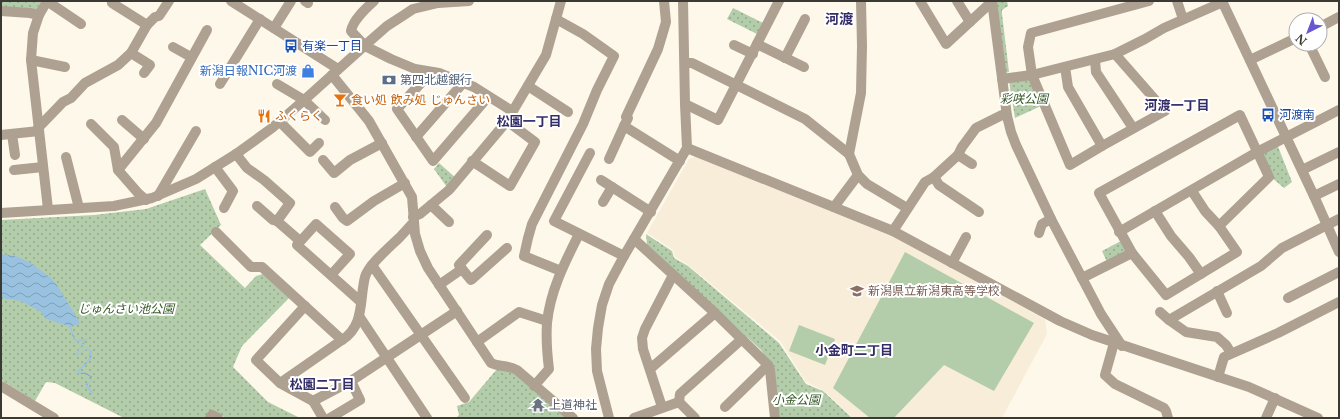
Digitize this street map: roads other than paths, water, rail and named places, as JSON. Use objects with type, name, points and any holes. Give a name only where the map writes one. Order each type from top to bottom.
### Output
[{"type":"street","points":[[48,209],[31,60],[33,33],[38,15],[47,1],[81,24]]},
{"type":"street","points":[[113,1],[112,3],[147,25]]},
{"type":"street","points":[[1,135],[39,130],[63,102],[71,98],[85,83],[118,66],[130,52],[147,25],[155,17],[159,16],[169,1]]},
{"type":"street","points":[[231,1],[274,28],[335,72],[369,121],[412,197],[415,234],[420,251],[428,268],[491,363],[495,365],[510,366],[513,368],[573,418]]},
{"type":"street","points":[[274,28],[291,1]]},
{"type":"street","points":[[374,1],[366,7],[352,25],[351,31],[365,46],[409,67],[439,74],[474,87],[512,111]]},
{"type":"street","points":[[1,213],[114,206],[146,200],[196,179],[236,154],[279,121],[413,5],[468,1]]},
{"type":"street","points":[[280,383],[348,336],[356,325],[359,316],[365,275],[372,265],[413,220],[449,190],[507,121],[546,55],[561,1]]},
{"type":"street","points":[[609,158],[628,118],[626,117],[658,49],[666,22],[664,1]]},
{"type":"street","points":[[609,418],[597,371],[596,349],[602,305],[609,284],[624,256],[687,148],[683,1]]},
{"type":"street","points":[[849,154],[861,93],[861,1]]},
{"type":"street","points":[[920,1],[946,44],[991,1]]},
{"type":"street","points":[[956,1],[970,22]]},
{"type":"street","points":[[991,1],[1007,116],[1011,132],[1052,219],[1118,345]]},
{"type":"street","points":[[1115,54],[1164,111],[1070,165],[1032,75],[1028,47],[1031,33],[1149,1]]},
{"type":"street","points":[[1177,1],[1183,19]]},
{"type":"street","points":[[685,104],[718,120],[753,54],[778,2]]},
{"type":"street","points":[[1002,79],[1032,75],[1115,54],[1164,28],[1223,2],[1287,137],[1339,252]]},
{"type":"street","points":[[1,11],[38,15]]},
{"type":"street","points":[[1328,23],[1339,17]]},
{"type":"street","points":[[220,84],[260,19]]},
{"type":"street","points":[[556,19],[583,34],[614,56],[597,90],[583,124],[532,224],[528,238],[524,256],[561,271]]},
{"type":"street","points":[[785,58],[805,19]]},
{"type":"street","points":[[118,170],[156,123],[207,30]]},
{"type":"street","points":[[1250,60],[1288,42]]},
{"type":"street","points":[[734,44],[753,54]]},
{"type":"street","points":[[757,44],[804,67]]},
{"type":"street","points":[[173,46],[191,57]]},
{"type":"street","points":[[130,52],[150,65],[144,73]]},
{"type":"street","points":[[1313,52],[1325,76]]},
{"type":"street","points":[[31,60],[65,66]]},
{"type":"street","points":[[1095,60],[1096,72],[1133,128]]},
{"type":"street","points":[[685,63],[692,63],[805,119],[849,154],[858,174],[866,184],[907,208]]},
{"type":"street","points":[[1065,67],[1068,87],[1102,146]]},
{"type":"street","points":[[430,72],[397,109],[433,161],[488,97]]},
{"type":"street","points":[[416,137],[463,83]]},
{"type":"street","points":[[277,84],[304,100],[325,120]]},
{"type":"street","points":[[528,86],[568,112]]},
{"type":"street","points":[[1119,232],[1257,152],[1339,110]]},
{"type":"street","points":[[1192,190],[1205,211],[1219,226],[1237,252],[1166,295],[1132,253],[1119,232],[1099,193],[1240,115],[1269,177],[1219,226]]},
{"type":"street","points":[[893,231],[925,182],[934,177],[958,155],[976,128],[1002,116],[1007,116]]},
{"type":"street","points":[[122,120],[144,139]]},
{"type":"street","points":[[279,121],[310,152],[319,143]]},
{"type":"street","points":[[472,161],[510,186],[535,142],[507,121]]},
{"type":"street","points":[[91,124],[114,147],[118,170],[146,200]]},
{"type":"street","points":[[624,126],[680,161]]},
{"type":"street","points":[[158,196],[196,131]]},
{"type":"street","points":[[12,134],[15,155]]},
{"type":"street","points":[[323,160],[334,173],[350,160],[382,143]]},
{"type":"street","points":[[687,148],[893,231],[1060,321],[1092,335],[1118,345],[1249,387],[1317,418]]},
{"type":"street","points":[[590,152],[554,221],[624,256]]},
{"type":"street","points":[[1302,170],[1339,152]]},
{"type":"street","points":[[236,154],[246,168],[264,180],[290,202],[277,221]]},
{"type":"street","points":[[958,155],[972,164]]},
{"type":"street","points":[[66,157],[79,208]]},
{"type":"street","points":[[14,170],[43,167]]},
{"type":"street","points":[[214,167],[233,191],[224,208]]},
{"type":"street","points":[[834,207],[858,174]]},
{"type":"street","points":[[934,177],[939,186],[979,212]]},
{"type":"street","points":[[602,180],[651,212]]},
{"type":"street","points":[[335,207],[343,218],[347,220],[374,201],[405,183]]},
{"type":"street","points":[[1314,196],[1339,184]]},
{"type":"street","points":[[602,202],[612,187]]},
{"type":"street","points":[[257,206],[300,241]]},
{"type":"street","points":[[431,206],[449,222]]},
{"type":"street","points":[[1155,211],[1171,236],[1190,257],[1201,274]]},
{"type":"street","points":[[1039,233],[1042,224],[1052,219]]},
{"type":"street","points":[[1169,320],[1261,266],[1282,248],[1339,219]]},
{"type":"street","points":[[331,275],[350,254],[316,224],[297,245],[361,302]]},
{"type":"street","points":[[216,232],[250,267],[262,267],[342,340]]},
{"type":"street","points":[[534,386],[549,369],[547,351],[547,321],[552,298],[561,271],[579,234]]},
{"type":"street","points":[[487,235],[459,265],[470,280],[507,248]]},
{"type":"street","points":[[952,263],[966,237]]},
{"type":"street","points":[[634,239],[715,313],[768,366],[770,370],[775,418]]},
{"type":"street","points":[[1082,278],[1132,253]]},
{"type":"street","points":[[372,265],[422,334],[465,398]]},
{"type":"street","points":[[439,285],[462,269]]},
{"type":"street","points":[[1288,298],[1339,272]]},
{"type":"street","points":[[662,407],[643,349],[642,338],[644,328],[673,275]]},
{"type":"street","points":[[1217,291],[1227,313]]},
{"type":"street","points":[[1218,377],[1224,357],[1278,333],[1339,302]]},
{"type":"street","points":[[305,306],[256,360],[280,383],[313,401],[323,418]]},
{"type":"street","points":[[313,401],[351,381],[457,311]]},
{"type":"street","points":[[477,342],[519,312],[547,321]]},
{"type":"street","points":[[1160,312],[1186,332],[1217,337],[1226,345],[1231,353]]},
{"type":"street","points":[[650,369],[715,313]]},
{"type":"street","points":[[359,316],[427,418]]},
{"type":"street","points":[[679,402],[680,394],[742,339]]},
{"type":"street","points":[[1118,345],[1105,375],[1115,384],[1164,408],[1168,418]]},
{"type":"street","points":[[725,407],[768,366]]},
{"type":"street","points":[[330,418],[360,400],[351,381]]},
{"type":"street","points":[[1,386],[54,418]]},
{"type":"street","points":[[1266,418],[1275,398]]},
{"type":"street","points":[[634,418],[679,402]]},
{"type":"street","points":[[679,402],[695,418]]},
{"type":"street","points":[[210,418],[212,415],[218,418]]},
{"type":"water","points":[[1,254],[16,256],[31,263],[51,278],[57,285],[80,323],[71,327],[75,339],[87,339],[77,353],[79,354],[87,348],[92,351],[91,359],[78,372],[87,373],[92,376],[92,380],[87,385],[93,392],[92,394],[86,387],[86,384],[91,380],[91,377],[85,374],[78,374],[77,371],[89,359],[90,352],[88,349],[78,355],[76,353],[85,340],[77,342],[74,340],[69,326],[46,319],[41,312],[23,302],[5,299],[1,296]]},
{"type":"place","name":"有楽一丁目","points":[[291,46]]},
{"type":"place","name":"新潟日報NIC河渡","points":[[308,71]]},
{"type":"place","name":"第四北越銀行","points":[[389,80]]},
{"type":"place","name":"食い処 飲み処 じゅんさい","points":[[340,100]]},
{"type":"place","name":"河渡南","points":[[1268,115]]},
{"type":"place","name":"ふくらく","points":[[264,116]]},
{"type":"place","name":"新潟県立新潟東高等学校","points":[[857,291]]},
{"type":"place","name":"上道神社","points":[[538,405]]},
{"type":"district","name":"河渡","points":[[839,19]]},
{"type":"district","name":"河渡一丁目","points":[[1177,105]]},
{"type":"district","name":"松園一丁目","points":[[529,121]]},
{"type":"district","name":"小金町二丁目","points":[[854,350]]},
{"type":"district","name":"松園二丁目","points":[[322,384]]},
{"type":"park label","name":"彩咲公園","points":[[1024,99]]},
{"type":"park label","name":"じゅんさい池公園","points":[[126,309]]},
{"type":"park label","name":"小金公園","points":[[796,400]]}]
